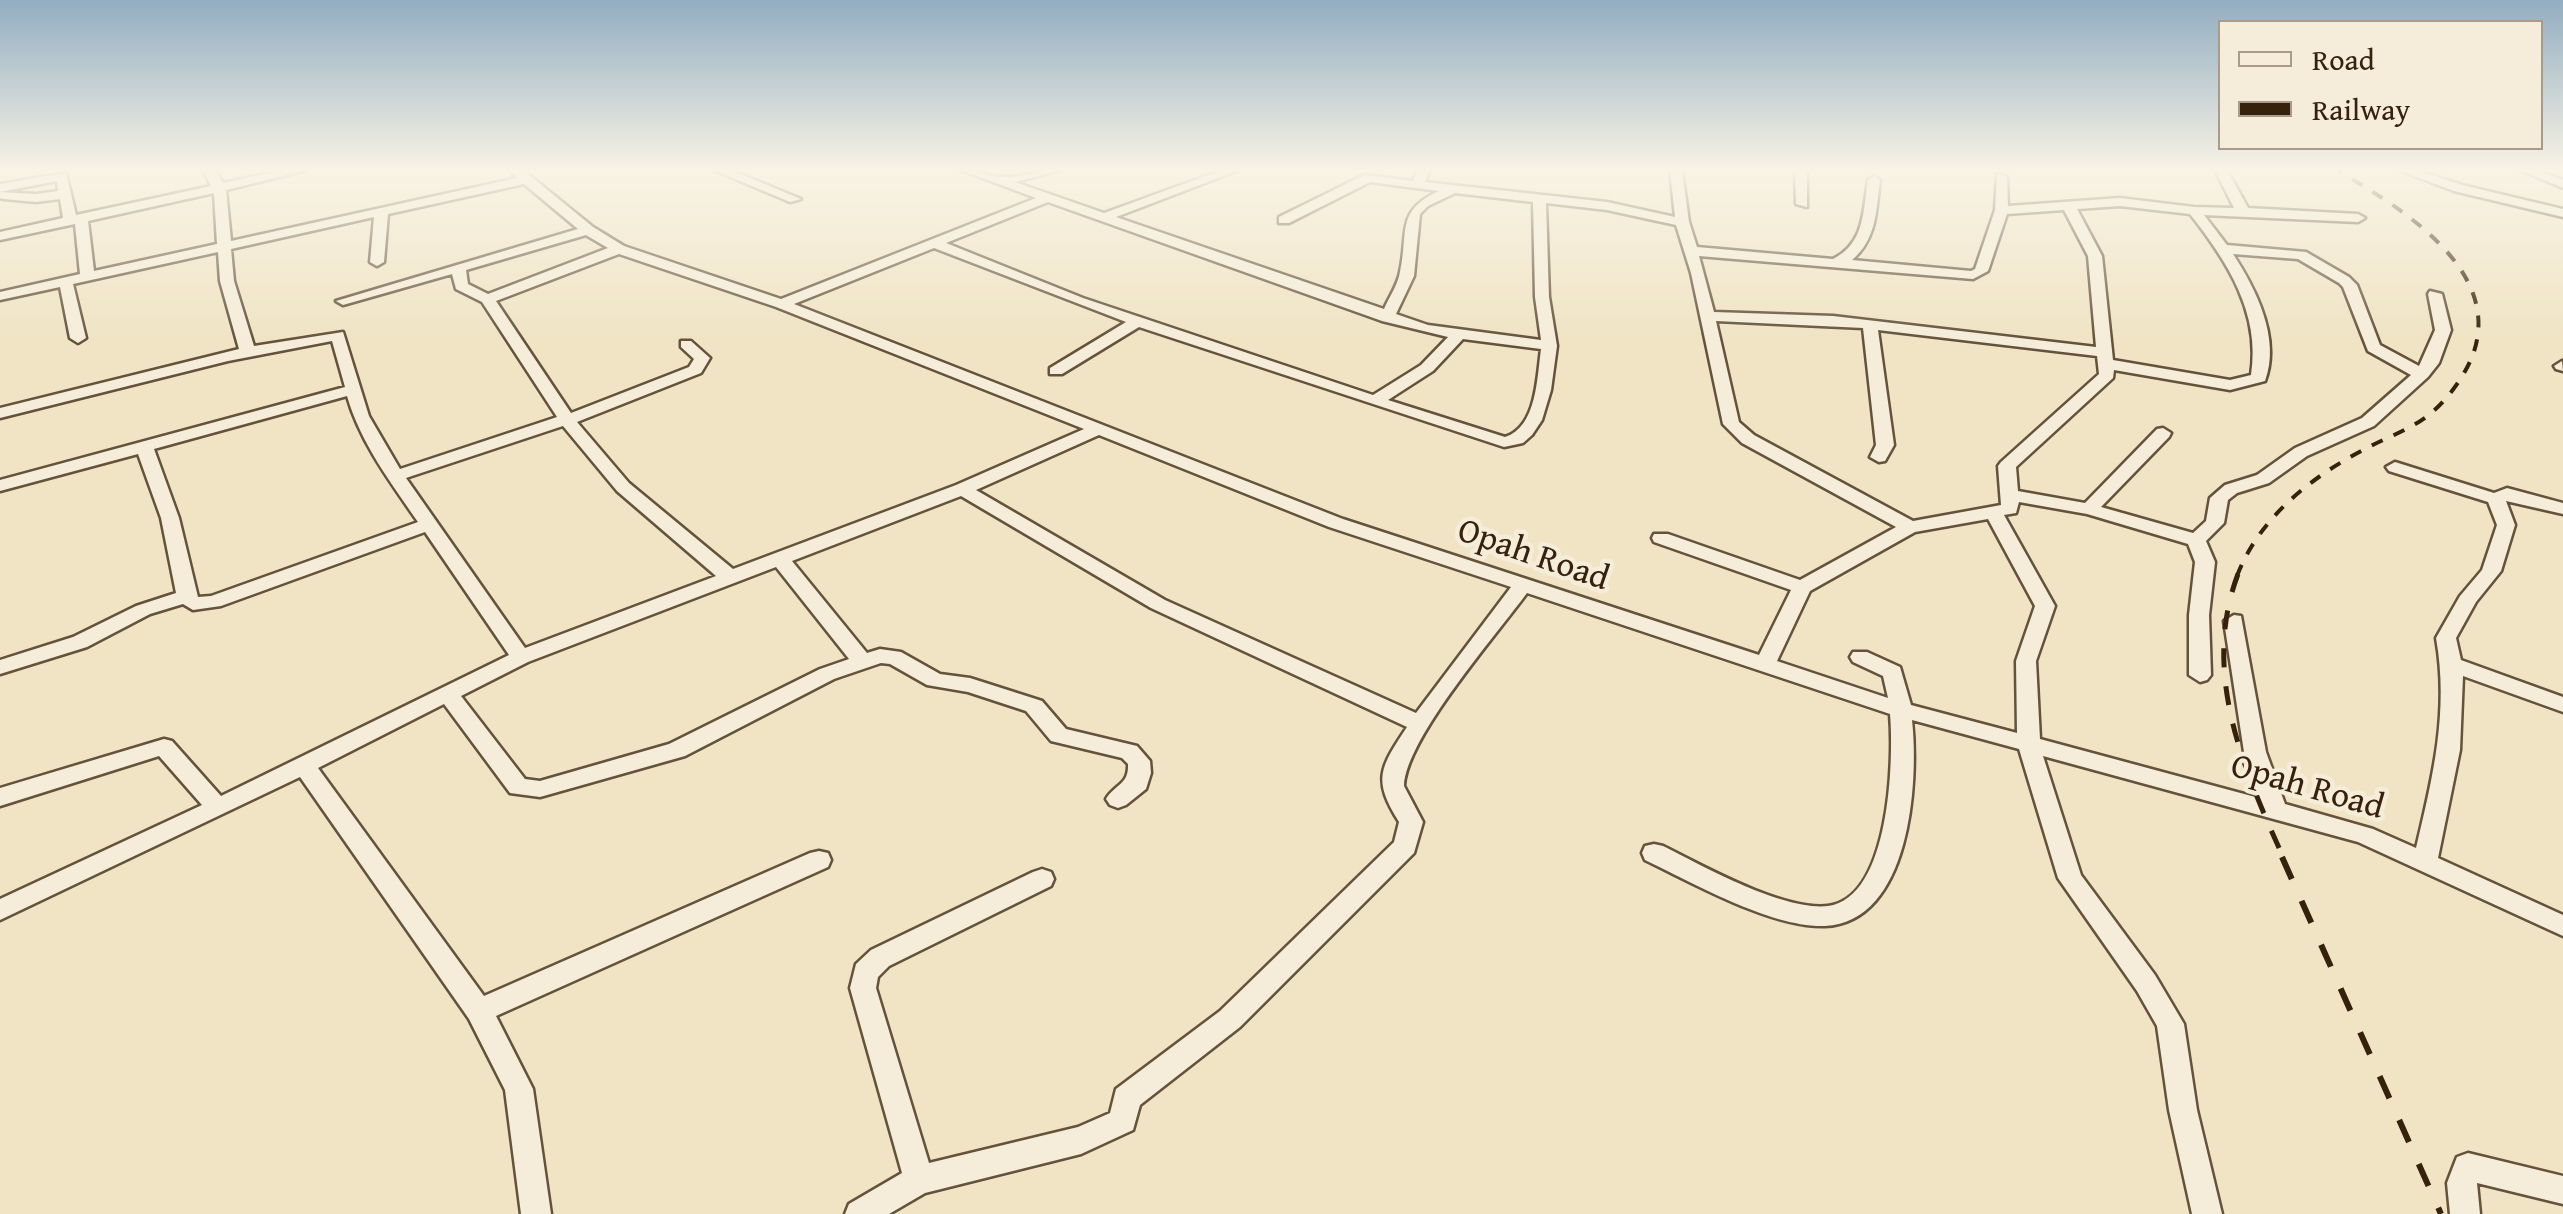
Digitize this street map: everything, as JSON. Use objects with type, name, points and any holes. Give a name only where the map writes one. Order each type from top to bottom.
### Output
[{"type":"street","points":[[0,236],[44,227]]},
{"type":"street","points":[[77,227],[87,275]]},
{"type":"street","points":[[224,227],[227,281],[248,352]]},
{"type":"street","points":[[0,296],[320,227]]},
{"type":"street","points":[[377,262],[380,227]]},
{"type":"street","name":"Opah Road","points":[[584,227],[619,250],[781,304],[1336,523],[1900,709],[2365,835],[2563,926]]},
{"type":"street","points":[[781,304],[980,227]]},
{"type":"street","points":[[1131,227],[1387,318],[1458,335],[1549,346]]},
{"type":"street","points":[[1387,318],[1408,276],[1414,227]]},
{"type":"street","points":[[937,244],[1138,321],[1374,401],[1504,442],[1518,442],[1526,436],[1542,390],[1549,346],[1542,297],[1540,227]]},
{"type":"street","points":[[1684,227],[1693,251],[1731,424],[1737,432],[1910,527]]},
{"type":"street","points":[[1834,263],[1853,256],[1868,227]]},
{"type":"street","points":[[1693,251],[1974,274],[1981,271],[1996,227]]},
{"type":"street","points":[[1764,667],[1802,588],[1910,527],[1995,515],[2010,509],[2007,466],[2098,387],[2106,358],[2095,256],[2080,227]]},
{"type":"street","points":[[1705,316],[1870,324],[2106,358],[2230,385],[2259,378],[2266,351],[2224,249],[2206,227]]},
{"type":"street","points":[[343,301],[588,230]]},
{"type":"street","points":[[2224,249],[2301,256],[2344,280],[2350,285],[2372,348],[2422,374]]},
{"type":"street","points":[[487,299],[619,250]]},
{"type":"street","points":[[459,269],[460,286],[487,299],[567,420],[623,487],[731,578]]},
{"type":"street","points":[[66,283],[78,338]]},
{"type":"street","points":[[2196,540],[2215,523],[2219,498],[2264,479],[2301,452],[2368,422],[2422,374],[2443,330],[2435,294]]},
{"type":"street","points":[[1056,371],[1138,321]]},
{"type":"street","points":[[1870,324],[1885,445],[1879,457]]},
{"type":"street","points":[[0,413],[248,352],[338,335],[352,390],[394,476],[521,657]]},
{"type":"street","points":[[1374,401],[1428,368],[1458,335]]},
{"type":"street","points":[[394,476],[567,420],[694,370],[702,358],[686,344]]},
{"type":"street","points":[[0,486],[352,390]]},
{"type":"street","points":[[0,910],[218,808],[521,657],[962,488],[1099,429]]},
{"type":"street","points":[[2089,509],[2163,433]]},
{"type":"street","points":[[144,448],[170,518],[187,596],[193,604],[214,602],[430,524]]},
{"type":"street","points":[[2395,466],[2496,498],[2507,493],[2563,510]]},
{"type":"street","points":[[962,488],[1158,604],[1420,724]]},
{"type":"street","points":[[2010,495],[2089,509],[2196,540]]},
{"type":"street","points":[[2425,862],[2452,741],[2454,666],[2448,628],[2491,571],[2506,526],[2496,498]]},
{"type":"street","points":[[1995,515],[2045,606],[2026,660],[2029,746],[2070,878],[2146,983],[2170,1024],[2183,1110],[2208,1214]]},
{"type":"street","points":[[1661,538],[1802,588]]},
{"type":"street","points":[[2196,540],[2205,562],[2198,614],[2200,676]]},
{"type":"street","points":[[780,559],[862,661]]},
{"type":"street","points":[[860,1214],[919,1180],[1080,1140],[1123,1121],[1126,1098],[1230,1019],[1405,846],[1412,822],[1393,791],[1392,776],[1420,724],[1522,586]]},
{"type":"street","points":[[0,667],[80,642],[143,610],[187,596]]},
{"type":"street","points":[[2234,621],[2255,752],[2275,811]]},
{"type":"street","points":[[448,694],[518,786],[540,789],[608,774],[677,750],[862,661],[894,658],[936,680],[970,684],[1034,706],[1060,735],[1129,752],[1139,761],[1140,773],[1134,788],[1118,799]]},
{"type":"street","points":[[1654,853],[1796,912],[1828,916],[1846,912],[1872,892],[1899,810],[1904,754],[1892,672],[1860,658]]},
{"type":"street","points":[[2454,666],[2563,705]]},
{"type":"street","points":[[0,797],[164,747],[218,808]]},
{"type":"street","points":[[303,764],[479,1011],[520,1089],[536,1214]]},
{"type":"street","points":[[479,1011],[818,860]]},
{"type":"street","points":[[919,1180],[862,988],[864,972],[880,958],[1042,878]]},
{"type":"street","points":[[2465,1214],[2463,1172],[2468,1167],[2563,1190]]},
{"type":"railway","points":[[2237,576],[2259,536],[2289,501],[2325,472],[2426,417],[2464,374],[2479,326],[2474,296],[2461,269],[2421,227]]},
{"type":"railway","points":[[2238,574],[2228,611],[2225,683],[2242,755],[2284,859]]},
{"type":"railway","points":[[2282,857],[2441,1214]]}]
